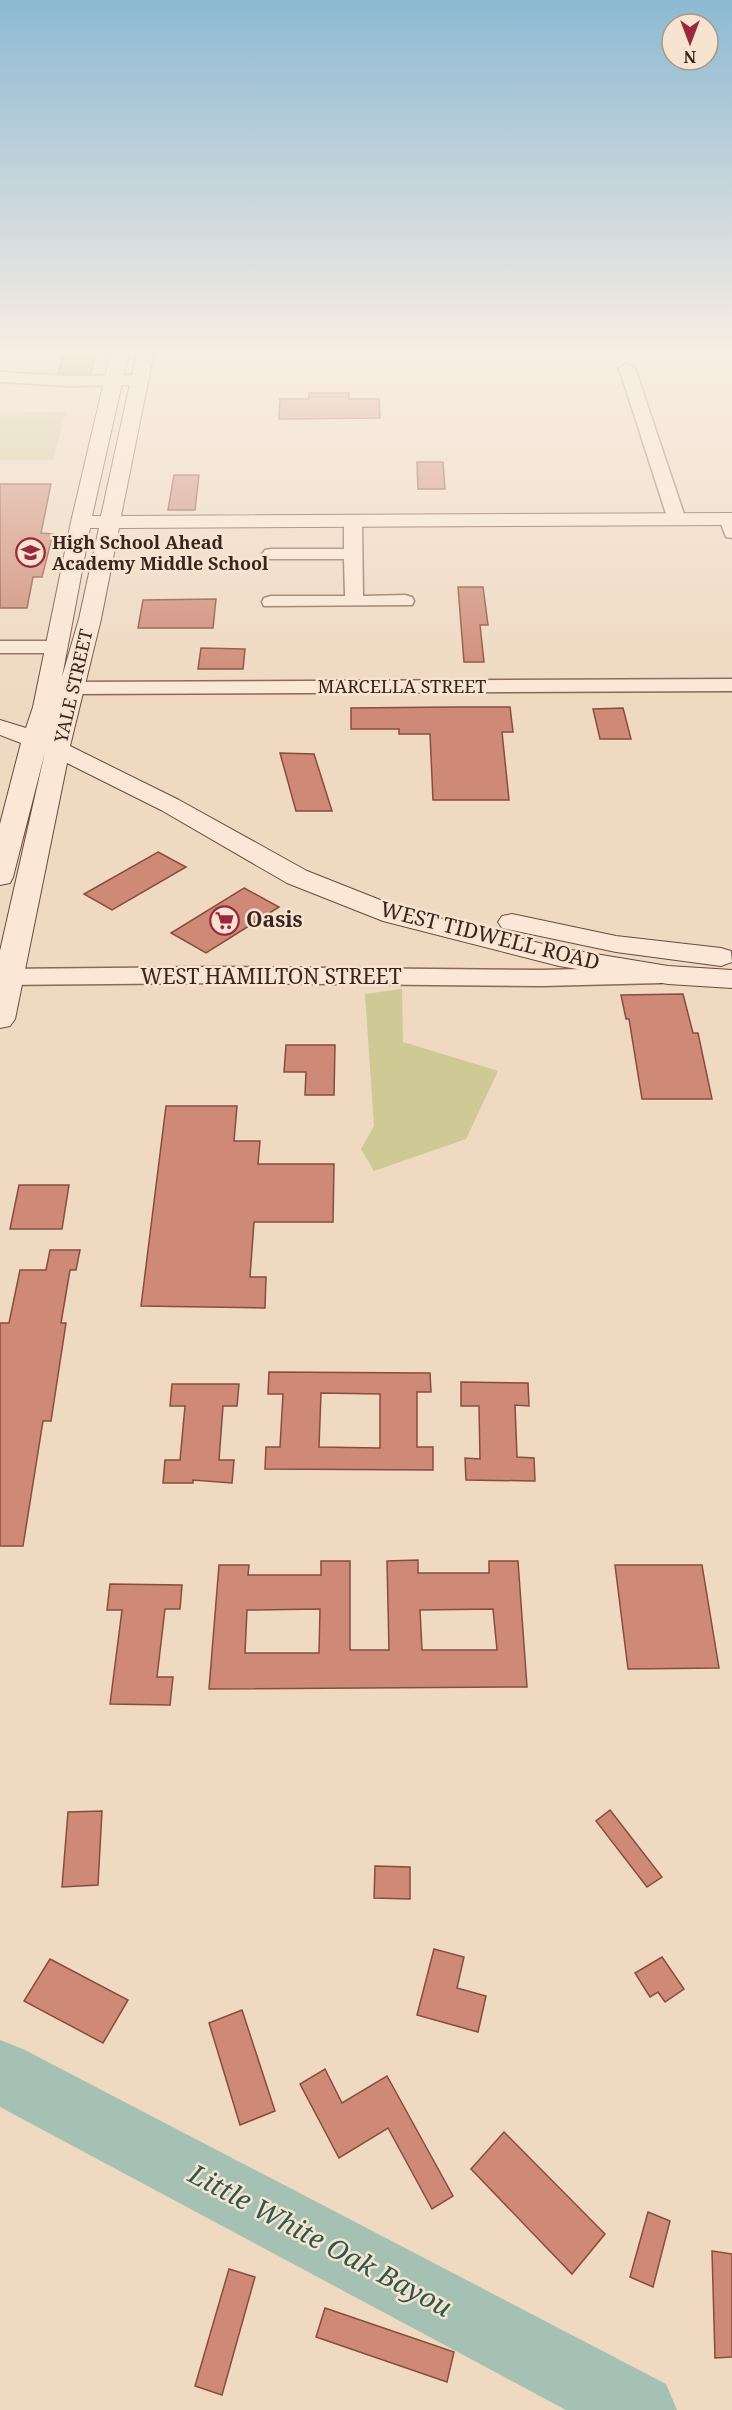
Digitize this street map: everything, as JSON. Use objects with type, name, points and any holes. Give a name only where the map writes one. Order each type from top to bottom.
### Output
[{"type":"main road","name":"YALE STREET","points":[[0,1019],[5,977],[37,842],[48,736],[45,707],[81,522],[95,464]]},
{"type":"main road","name":"YALE STREET","points":[[0,877],[7,842],[48,736],[71,688],[90,620],[120,464]]},
{"type":"main road","points":[[81,522],[677,520],[730,524]]},
{"type":"main road","name":"WEST TIDWELL ROAD","points":[[0,709],[170,805],[280,854],[316,862],[432,904],[558,957],[668,975],[732,980]]},
{"type":"main road","name":"WEST TIDWELL ROAD","points":[[0,727],[48,736]]},
{"type":"main road","points":[[7,842],[37,842]]},
{"type":"main road","name":"WEST TIDWELL ROAD","points":[[558,957],[698,956],[732,958]]},
{"type":"street","points":[[659,464],[677,520]]},
{"type":"street","points":[[353,521],[354,601]]},
{"type":"street","points":[[271,554],[354,554]]},
{"type":"street","points":[[271,602],[405,601]]},
{"type":"street","points":[[0,647],[56,647]]},
{"type":"street","name":"MARCELLA STREET","points":[[71,688],[732,685]]},
{"type":"street","name":"WEST HAMILTON STREET","points":[[5,977],[217,975],[558,957]]},
{"type":"shaded area","points":[[402,989],[403,1042],[498,1071],[466,1139],[374,1171],[361,1149],[374,1126],[365,994]]},
{"type":"building","points":[[417,464],[443,464],[445,489],[418,489]]},
{"type":"building","points":[[174,475],[199,475],[195,510],[168,510]]},
{"type":"building","points":[[0,484],[51,484],[41,533],[53,534],[42,577],[33,577],[27,608],[0,608]]},
{"type":"building","points":[[458,587],[483,587],[488,625],[480,625],[484,662],[464,662]]},
{"type":"building","points":[[216,599],[213,628],[138,628],[143,600]]},
{"type":"building","points":[[201,648],[245,649],[243,669],[198,669]]},
{"type":"building","points":[[510,707],[513,732],[502,732],[509,800],[433,800],[430,734],[399,734],[399,729],[351,729],[351,708]]},
{"type":"building","points":[[623,708],[631,739],[600,739],[593,709]]},
{"type":"building","points":[[280,753],[314,754],[332,811],[296,811]]},
{"type":"building","points":[[158,852],[186,867],[112,910],[84,894]]},
{"type":"building","name":"Oasis","points":[[244,888],[279,907],[206,953],[171,933]]},
{"type":"building","points":[[683,994],[693,1033],[698,1033],[712,1099],[642,1099],[629,1019],[626,1019],[621,995]]},
{"type":"building","points":[[286,1045],[335,1045],[334,1095],[305,1095],[306,1072],[284,1072]]},
{"type":"building","points":[[166,1106],[237,1106],[234,1141],[260,1141],[258,1164],[334,1164],[333,1222],[254,1222],[250,1277],[266,1277],[265,1308],[141,1306]]},
{"type":"building","points":[[19,1185],[69,1185],[62,1229],[10,1229]]},
{"type":"building","points":[[50,1250],[80,1250],[76,1270],[70,1270],[61,1323],[66,1323],[51,1421],[43,1421],[23,1546],[0,1546],[0,1323],[9,1323],[20,1270],[46,1270]]},
{"type":"building","points":[[269,1372],[430,1373],[431,1392],[417,1392],[417,1447],[433,1447],[433,1470],[265,1469],[266,1447],[280,1447],[283,1394],[268,1394]],"holes":[[[321,1393],[380,1394],[380,1448],[319,1447]]]},
{"type":"building","points":[[461,1382],[528,1383],[529,1406],[515,1405],[517,1457],[534,1458],[535,1481],[466,1480],[465,1458],[480,1459],[479,1406],[461,1406]]},
{"type":"building","points":[[172,1384],[239,1384],[237,1406],[223,1406],[219,1460],[234,1460],[232,1483],[193,1480],[193,1483],[163,1483],[165,1460],[180,1460],[185,1406],[170,1406]]},
{"type":"building","points":[[418,1560],[418,1573],[489,1573],[489,1561],[518,1561],[527,1687],[209,1689],[219,1565],[249,1565],[248,1575],[321,1575],[321,1561],[350,1561],[350,1650],[389,1650],[387,1561]],"holes":[[[320,1609],[319,1653],[245,1653],[247,1610]],[[493,1609],[497,1650],[422,1650],[420,1610]]]},
{"type":"building","points":[[615,1565],[702,1565],[719,1668],[628,1669]]},
{"type":"building","points":[[110,1584],[182,1585],[180,1609],[165,1609],[157,1677],[173,1677],[170,1705],[110,1704],[122,1610],[107,1610]]},
{"type":"building","points":[[610,1810],[662,1877],[647,1887],[596,1821]]},
{"type":"building","points":[[102,1811],[98,1885],[62,1887],[68,1812]]},
{"type":"building","points":[[375,1866],[410,1867],[410,1899],[374,1898]]},
{"type":"building","points":[[434,1949],[464,1957],[457,1988],[486,1996],[478,2032],[417,2015]]},
{"type":"building","points":[[662,1957],[684,1989],[665,2002],[658,1992],[650,1997],[635,1973]]},
{"type":"building","points":[[50,1959],[128,2000],[103,2043],[24,2001]]},
{"type":"building","points":[[242,2010],[275,2111],[240,2125],[209,2023]]},
{"type":"building","points":[[325,2069],[342,2103],[387,2076],[453,2196],[432,2209],[388,2128],[339,2158],[300,2084]]},
{"type":"building","points":[[504,2132],[605,2234],[572,2274],[471,2169]]},
{"type":"building","points":[[648,2212],[670,2221],[653,2287],[630,2277]]},
{"type":"building","points":[[712,2251],[732,2254],[732,2357],[715,2358]]},
{"type":"building","points":[[229,2269],[255,2277],[222,2395],[195,2386]]},
{"type":"building","points":[[325,2308],[454,2352],[447,2382],[316,2337]]},
{"type":"waterway","name":"Little White Oak Bayou","points":[[0,2072],[640,2410]]},
{"type":"place","name":"High School Ahead Academy Middle School","points":[[31,553]]},
{"type":"place","name":"Oasis","points":[[225,920]]}]
